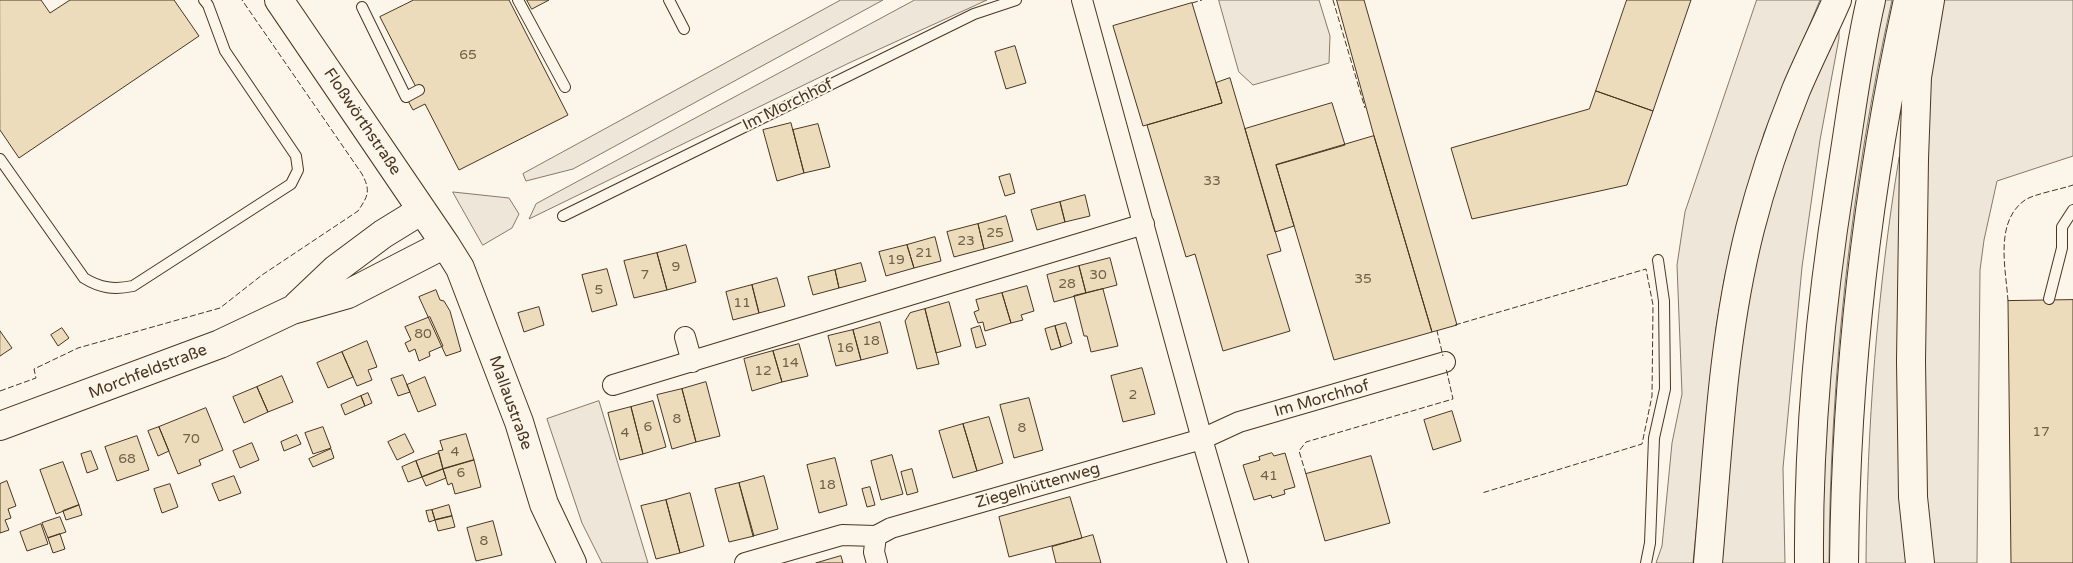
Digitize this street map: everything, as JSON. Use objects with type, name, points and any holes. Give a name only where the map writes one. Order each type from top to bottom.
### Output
[{"type":"main road","name":"Floßwörthstraße","points":[[279,0],[445,244]]},
{"type":"main road","points":[[1708,563],[1722,381],[1749,230],[1771,158],[1796,90],[1837,0]]},
{"type":"main road","points":[[1809,563],[1811,438],[1819,326],[1853,94],[1871,0]]},
{"type":"main road","points":[[1844,563],[1848,425],[1863,263],[1877,155],[1908,0]]},
{"type":"main road","points":[[1920,563],[1913,497],[1911,361],[1914,159],[1917,77],[1930,0]]},
{"type":"main road","name":"Morchfeldstraße","points":[[292,310],[336,269],[383,234],[422,210]]},
{"type":"main road","name":"Morchfeldstraße","points":[[0,426],[220,344],[292,310],[348,294],[445,244]]},
{"type":"main road","name":"Mallaustraße","points":[[445,244],[460,268],[519,422],[544,504],[572,563]]},
{"type":"street","points":[[1082,0],[1202,439],[1238,563]]},
{"type":"street","points":[[613,386],[1144,224]]},
{"type":"street","points":[[685,337],[692,362]]},
{"type":"street","name":"Im Morchhof","points":[[1202,439],[1238,422],[1445,362]]},
{"type":"street","name":"Ziegelhüttenweg","points":[[745,563],[842,535],[876,536],[891,528],[1202,439]]},
{"type":"street","points":[[876,536],[874,552],[878,563]]},
{"type":"lane","points":[[0,159],[84,278],[96,286],[108,289],[133,286],[291,184],[298,170],[296,156],[225,51],[208,5],[204,0]]},
{"type":"lane","points":[[518,0],[565,87]]},
{"type":"lane","points":[[669,0],[684,29]]},
{"type":"lane","name":"Im Morchhof","points":[[562,216],[974,14],[1016,0]]},
{"type":"lane","points":[[362,7],[406,97],[419,90]]},
{"type":"lane","points":[[2049,299],[2062,248],[2062,227],[2073,210]]},
{"type":"lane","points":[[1646,563],[1650,543],[1654,438],[1665,389],[1664,301],[1658,260]]},
{"type":"shaded area","points":[[841,0],[883,0],[573,169],[526,181],[523,174]]},
{"type":"shaded area","points":[[915,0],[987,0],[849,63],[529,219],[536,204]]},
{"type":"shaded area","points":[[1219,0],[1319,0],[1330,36],[1329,63],[1253,85],[1239,72]]},
{"type":"shaded area","points":[[1757,0],[1820,0],[1764,133],[1725,275],[1716,328],[1693,563],[1656,563],[1662,546],[1672,443],[1682,394],[1677,265],[1685,212]]},
{"type":"shaded area","points":[[1883,0],[1892,0],[1865,138],[1854,209],[1839,351],[1830,493],[1829,563],[1820,563],[1832,325],[1847,196]]},
{"type":"shaded area","points":[[1941,0],[2073,0],[2073,156],[1997,181],[1984,240],[1980,270],[1977,563],[1929,563],[1921,377],[1929,69]]},
{"type":"shaded area","points":[[1839,28],[1839,38],[1820,140],[1802,267],[1783,468],[1785,563],[1722,563],[1730,413],[1755,252],[1802,103]]},
{"type":"shaded area","points":[[1899,158],[1905,159],[1908,563],[1866,563],[1868,461],[1879,309]]},
{"type":"shaded area","points":[[453,192],[509,198],[519,214],[512,228],[483,245]]},
{"type":"shaded area","points":[[599,401],[648,563],[602,563],[582,523],[547,419]]},
{"type":"building","points":[[0,0],[41,0],[50,13],[70,0],[174,0],[199,36],[19,158],[0,130]]},
{"type":"building","points":[[414,0],[509,0],[568,115],[459,170],[425,104],[413,110],[407,99],[419,93],[380,17]]},
{"type":"building","points":[[527,0],[549,0],[532,9]]},
{"type":"building","points":[[1337,0],[1364,0],[1457,325],[1432,332],[1374,136]]},
{"type":"building","points":[[1627,0],[1691,0],[1653,111],[1596,91]]},
{"type":"building","points":[[1192,3],[1222,103],[1143,126],[1113,26]]},
{"type":"building","points":[[1015,46],[1026,83],[1006,89],[995,52]]},
{"type":"building","points":[[1230,78],[1281,251],[1267,255],[1290,331],[1223,351],[1195,254],[1186,257],[1147,125],[1222,103],[1216,83]]},
{"type":"building","points":[[1596,91],[1653,111],[1627,185],[1472,219],[1451,148],[1589,109]]},
{"type":"building","points":[[1332,103],[1345,145],[1276,165],[1294,226],[1275,232],[1245,129]]},
{"type":"building","points":[[791,123],[804,173],[777,181],[763,130]]},
{"type":"building","points":[[818,124],[830,167],[804,173],[793,130]]},
{"type":"building","points":[[1374,136],[1432,332],[1334,360],[1276,165]]},
{"type":"building","points":[[1010,174],[1015,193],[1005,196],[999,177]]},
{"type":"building","points":[[1085,195],[1090,216],[1065,222],[1060,202]]},
{"type":"building","points":[[1060,202],[1065,222],[1037,230],[1031,210]]},
{"type":"building","points":[[1006,216],[1013,241],[984,249],[978,224]]},
{"type":"building","points":[[978,224],[984,249],[954,257],[947,232]]},
{"type":"building","points":[[935,237],[941,261],[914,268],[907,245]]},
{"type":"building","points":[[686,245],[696,282],[667,290],[657,253]]},
{"type":"building","points":[[907,245],[914,268],[886,276],[879,252]]},
{"type":"building","points":[[657,253],[667,290],[634,298],[624,261]]},
{"type":"building","points":[[1110,258],[1117,285],[1086,293],[1079,266]]},
{"type":"building","points":[[861,263],[866,281],[839,288],[835,270]]},
{"type":"building","points":[[1079,266],[1086,293],[1054,302],[1047,275]]},
{"type":"building","points":[[607,269],[617,305],[592,312],[582,275]]},
{"type":"building","points":[[835,270],[839,288],[813,295],[808,277]]},
{"type":"building","points":[[777,278],[785,306],[759,313],[752,285]]},
{"type":"building","points":[[752,285],[759,313],[733,320],[726,292]]},
{"type":"building","points":[[1027,286],[1034,311],[1021,315],[1023,320],[1011,323],[1002,293]]},
{"type":"building","points":[[1103,289],[1118,346],[1091,352],[1087,336],[1084,336],[1074,296]]},
{"type":"building","points":[[436,290],[440,300],[444,301],[450,311],[461,351],[446,356],[419,297]]},
{"type":"building","points":[[1002,293],[1011,323],[985,331],[983,322],[978,323],[974,312],[979,310],[976,300]]},
{"type":"building","points":[[2073,300],[2073,563],[2011,563],[2008,301]]},
{"type":"building","points":[[949,302],[961,346],[936,353],[925,309]]},
{"type":"building","points":[[539,307],[544,325],[524,332],[518,313]]},
{"type":"building","points":[[925,309],[939,364],[917,369],[905,321],[910,313]]},
{"type":"building","points":[[430,317],[443,346],[429,352],[430,356],[419,361],[415,349],[409,352],[405,343],[411,340],[405,327]]},
{"type":"building","points":[[880,322],[888,353],[861,360],[853,330]]},
{"type":"building","points":[[1066,323],[1072,343],[1061,347],[1055,326]]},
{"type":"building","points":[[980,326],[986,345],[976,348],[971,329]]},
{"type":"building","points":[[1055,326],[1061,347],[1051,350],[1045,329]]},
{"type":"building","points":[[62,328],[69,338],[58,346],[51,335]]},
{"type":"building","points":[[853,330],[861,360],[836,366],[828,336]]},
{"type":"building","points":[[0,331],[12,348],[0,356]]},
{"type":"building","points":[[367,341],[377,367],[368,370],[372,380],[357,386],[342,352]]},
{"type":"building","points":[[799,344],[808,376],[782,382],[773,351]]},
{"type":"building","points":[[773,351],[782,382],[752,391],[744,359]]},
{"type":"building","points":[[342,352],[353,377],[328,388],[317,363]]},
{"type":"building","points":[[1142,368],[1155,414],[1123,422],[1111,376]]},
{"type":"building","points":[[403,375],[410,392],[398,396],[391,379]]},
{"type":"building","points":[[282,376],[293,402],[268,412],[257,387]]},
{"type":"building","points":[[425,377],[436,405],[418,412],[407,385]]},
{"type":"building","points":[[706,382],[720,436],[696,442],[682,389]]},
{"type":"building","points":[[257,387],[268,412],[244,423],[233,397]]},
{"type":"building","points":[[682,389],[696,442],[672,449],[657,395]]},
{"type":"building","points":[[368,393],[372,403],[365,406],[361,396]]},
{"type":"building","points":[[361,396],[365,406],[345,415],[341,405]]},
{"type":"building","points":[[1029,398],[1043,450],[1014,458],[1000,405]]},
{"type":"building","points":[[653,401],[666,447],[643,454],[631,407]]},
{"type":"building","points":[[631,407],[643,454],[620,460],[608,413]]},
{"type":"building","points":[[206,408],[223,450],[199,460],[201,465],[178,474],[159,427]]},
{"type":"building","points":[[1452,411],[1461,441],[1433,450],[1424,420]]},
{"type":"building","points":[[989,417],[1003,463],[977,471],[963,424]]},
{"type":"building","points":[[963,424],[977,471],[953,478],[939,431]]},
{"type":"building","points":[[159,427],[169,451],[158,456],[148,431]]},
{"type":"building","points":[[323,427],[331,448],[313,454],[305,433]]},
{"type":"building","points":[[405,434],[414,452],[397,460],[388,442]]},
{"type":"building","points":[[466,434],[474,460],[443,469],[438,451],[443,450],[440,441]]},
{"type":"building","points":[[297,435],[301,444],[284,451],[281,442]]},
{"type":"building","points":[[137,436],[149,470],[117,481],[105,447]]},
{"type":"building","points":[[252,443],[259,460],[240,468],[233,451]]},
{"type":"building","points":[[331,449],[334,458],[313,467],[309,459]]},
{"type":"building","points":[[91,451],[98,469],[87,473],[81,454]]},
{"type":"building","points":[[439,453],[443,469],[422,477],[416,461]]},
{"type":"building","points":[[1272,453],[1274,456],[1285,453],[1295,487],[1284,490],[1285,494],[1272,498],[1271,495],[1254,500],[1243,465],[1260,460],[1259,457]]},
{"type":"building","points":[[892,455],[903,494],[881,500],[871,461]]},
{"type":"building","points":[[1371,456],[1390,523],[1325,541],[1306,474]]},
{"type":"building","points":[[835,458],[847,505],[819,513],[807,465]]},
{"type":"building","points":[[474,460],[481,487],[455,494],[452,483],[448,485],[443,469]]},
{"type":"building","points":[[416,461],[422,477],[408,482],[402,467]]},
{"type":"building","points":[[63,462],[79,505],[56,514],[40,470]]},
{"type":"building","points":[[443,469],[446,478],[426,486],[422,477]]},
{"type":"building","points":[[912,469],[918,492],[907,495],[901,472]]},
{"type":"building","points":[[234,476],[241,493],[219,501],[212,484]]},
{"type":"building","points":[[764,476],[778,529],[753,536],[739,483]]},
{"type":"building","points":[[7,481],[16,506],[8,509],[11,518],[5,520],[9,530],[0,533],[0,484]]},
{"type":"building","points":[[739,483],[754,536],[729,542],[715,489]]},
{"type":"building","points":[[170,484],[178,507],[162,513],[154,489]]},
{"type":"building","points":[[870,487],[875,505],[867,507],[862,489]]},
{"type":"building","points":[[690,493],[704,546],[680,553],[666,500]]},
{"type":"building","points":[[1070,497],[1082,538],[1009,557],[999,517]]},
{"type":"building","points":[[666,500],[680,553],[656,559],[641,506]]},
{"type":"building","points":[[79,505],[82,515],[66,520],[63,511]]},
{"type":"building","points":[[449,505],[452,516],[435,520],[432,510]]},
{"type":"building","points":[[432,510],[435,520],[429,522],[426,511]]},
{"type":"building","points":[[452,516],[455,527],[438,531],[435,520]]},
{"type":"building","points":[[60,517],[66,532],[48,538],[42,523]]},
{"type":"building","points":[[493,521],[502,555],[476,561],[467,528]]},
{"type":"building","points":[[41,524],[48,544],[27,551],[20,532]]},
{"type":"building","points":[[60,534],[65,549],[53,553],[48,538]]},
{"type":"building","points":[[1093,535],[1101,563],[1056,563],[1052,547]]},
{"type":"building","points":[[841,556],[843,563],[816,563]]},
{"type":"fence","points":[[0,391],[36,378],[34,369],[78,348],[220,308],[262,275],[358,211],[367,193],[367,185],[362,174],[242,0]]},
{"type":"fence","points":[[1192,3],[1202,0]]},
{"type":"fence","points":[[1333,0],[1365,108]]},
{"type":"fence","points":[[2008,301],[2004,261],[2005,233],[2015,209],[2025,200],[2073,185]]},
{"type":"fence","points":[[1455,325],[1646,269],[1653,305],[1652,396],[1642,444],[1482,493]]},
{"type":"fence","points":[[1438,330],[1443,356]]},
{"type":"fence","points":[[1306,474],[1299,451],[1306,442],[1453,399],[1446,368]]}]
